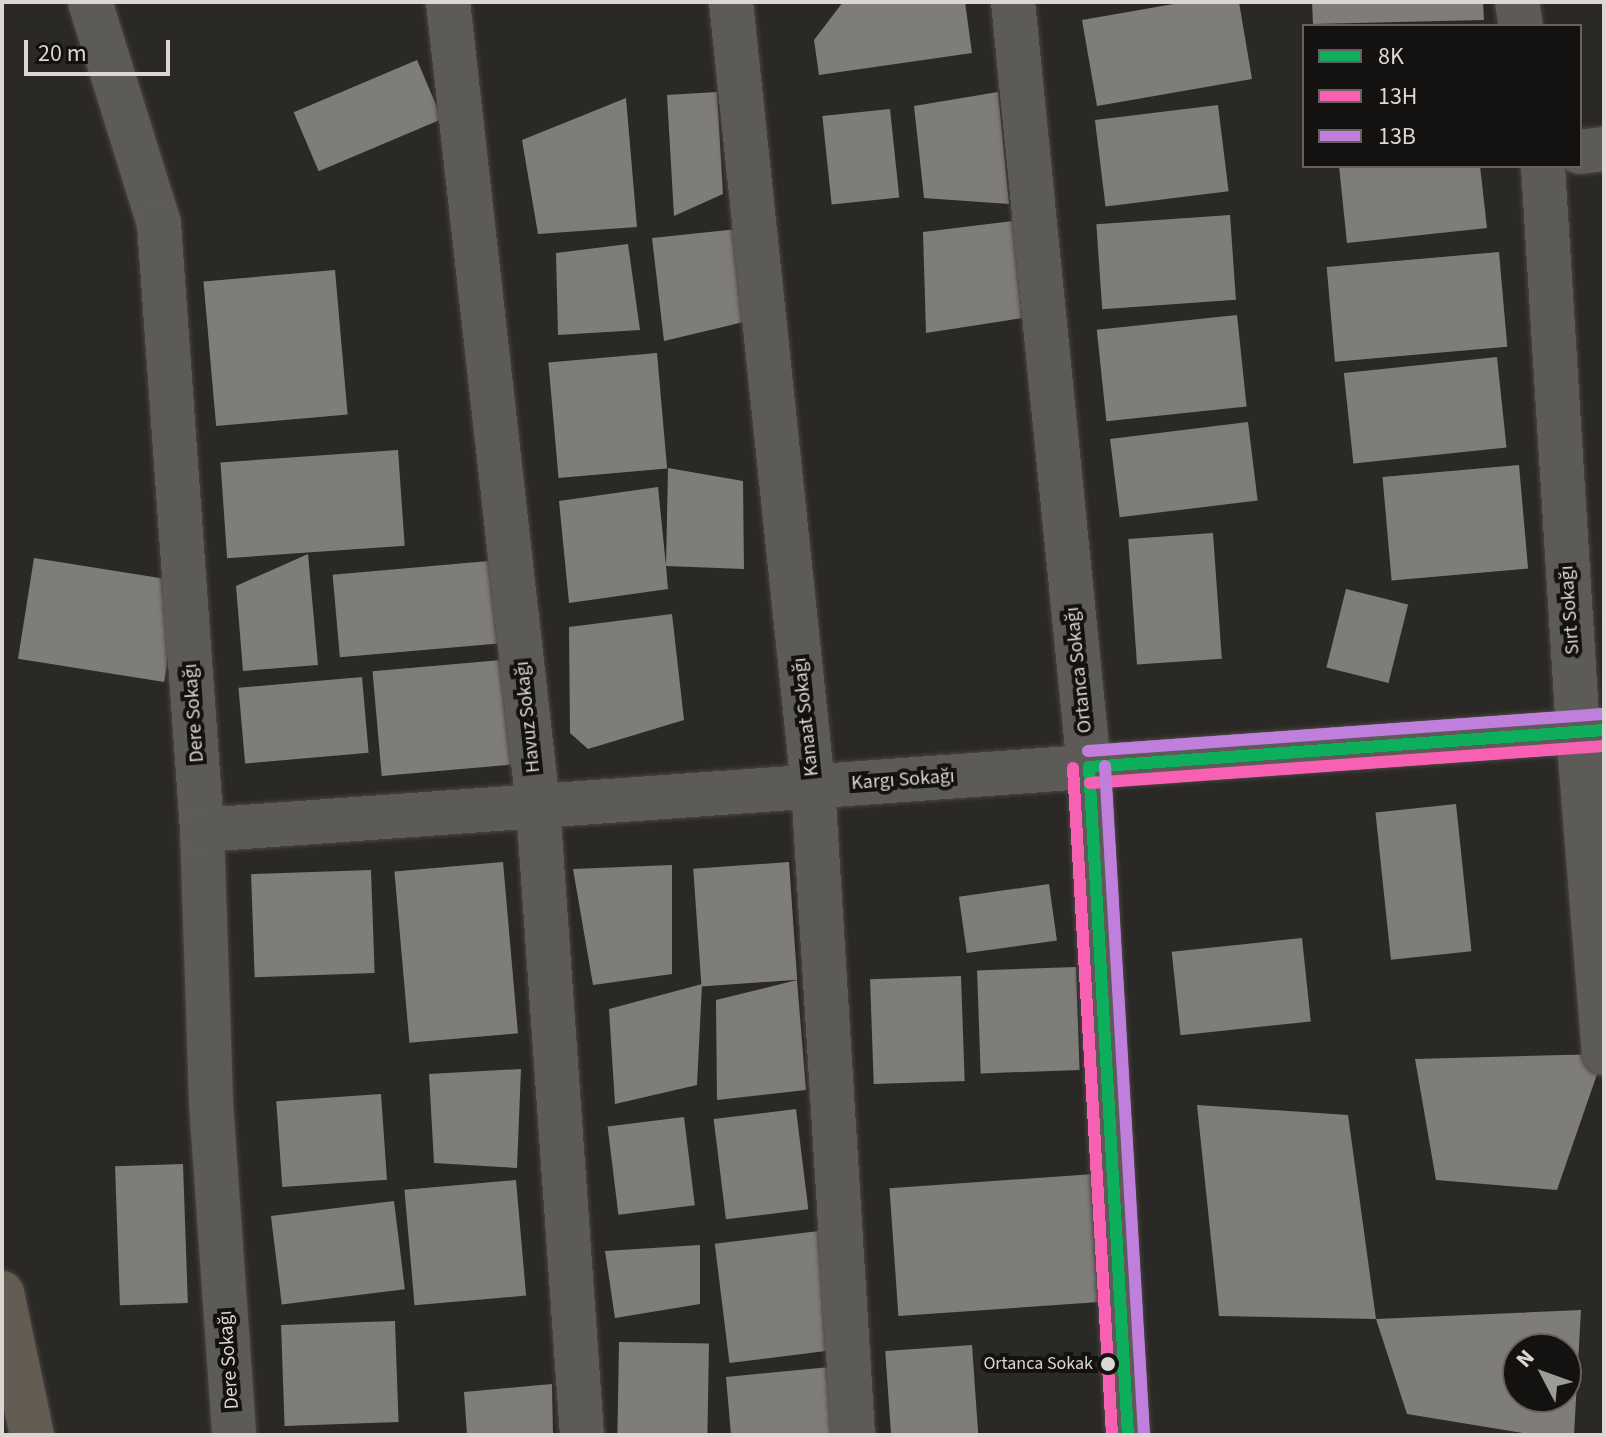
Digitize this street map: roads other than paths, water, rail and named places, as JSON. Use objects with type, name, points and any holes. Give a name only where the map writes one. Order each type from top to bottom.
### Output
[{"type":"main road","points":[[2,1293],[32,1435]]},
{"type":"street","name":"Dere Sokağı","points":[[90,2],[159,224],[202,830],[211,1103],[234,1435]]},
{"type":"street","name":"Havuz Sokağı","points":[[448,2],[538,806],[582,1435]]},
{"type":"street","name":"Kanaat Sokağı","points":[[731,2],[813,786],[853,1435]]},
{"type":"street","name":"Ortanca Sokağı","points":[[1013,2],[1089,767],[1128,1435]]},
{"type":"street","points":[[1517,2],[1521,24]]},
{"type":"street","points":[[1582,152],[1604,149]]},
{"type":"street","name":"Sırt Sokağı","points":[[1543,168],[1591,731],[1604,1053]]},
{"type":"street","name":"Kargı Sokağı","points":[[202,830],[1591,731]]},
{"type":"place","name":"Ortanca Sokak","points":[[1108,1364]]}]
